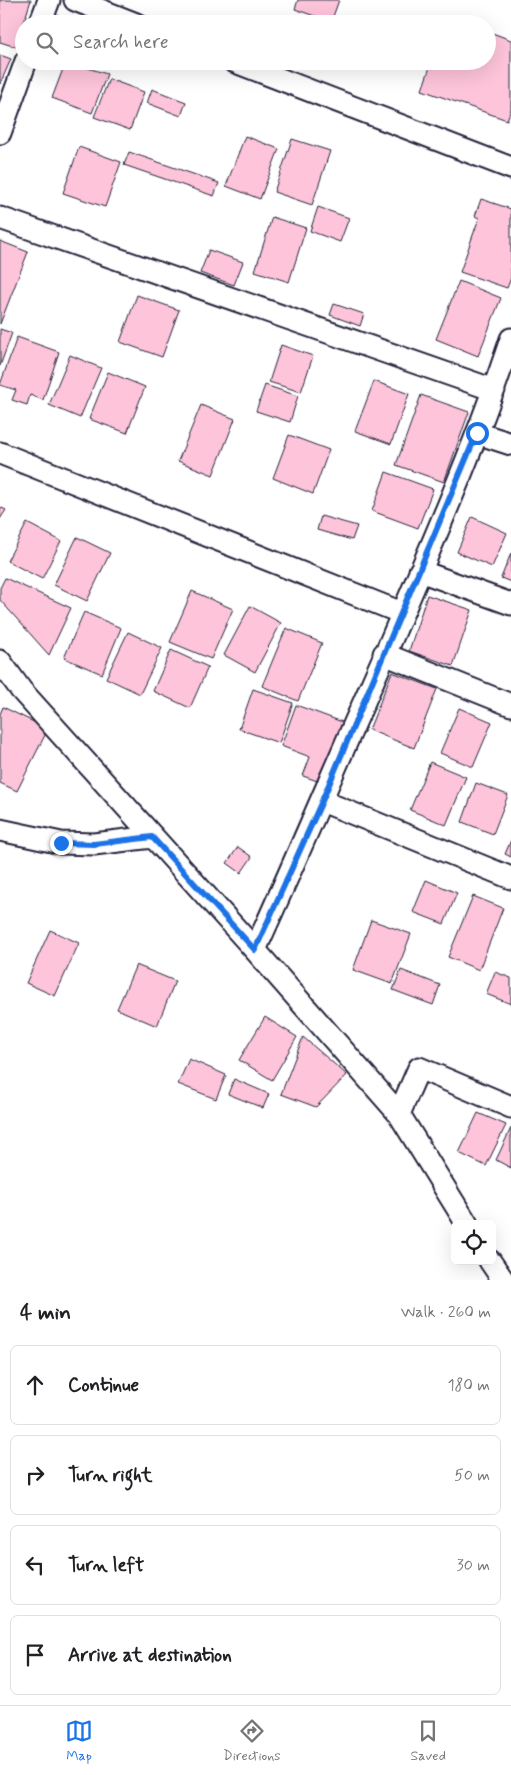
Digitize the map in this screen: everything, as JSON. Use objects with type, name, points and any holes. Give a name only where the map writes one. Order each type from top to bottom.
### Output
[{"type":"street","points":[[43,15],[49,0]]},
{"type":"street","points":[[75,0],[113,15]]},
{"type":"street","points":[[0,133],[23,70]]},
{"type":"street","points":[[256,70],[511,168]]},
{"type":"street","points":[[0,218],[494,390]]},
{"type":"street","points":[[255,950],[322,801],[420,571],[494,390],[511,339]]},
{"type":"street","points":[[477,433],[511,444]]},
{"type":"street","points":[[0,452],[402,613]]},
{"type":"street","points":[[420,571],[511,604]]},
{"type":"street","points":[[384,654],[511,705]]},
{"type":"street","points":[[0,661],[21,690],[255,950],[399,1114],[465,1220]]},
{"type":"street","points":[[322,801],[511,878]]},
{"type":"street","points":[[0,830],[61,843],[94,844],[152,837]]},
{"type":"street","points":[[399,1114],[419,1068],[511,1107]]},
{"type":"building","points":[[0,0],[31,0],[26,15],[15,15],[15,47],[0,42]]},
{"type":"building","points":[[298,0],[339,0],[334,15],[312,15],[295,9]]},
{"type":"building","points":[[496,34],[511,40],[511,109],[507,120],[422,90],[429,70],[496,70]]},
{"type":"building","points":[[0,55],[11,59],[0,84]]},
{"type":"building","points":[[63,70],[94,70],[107,74],[92,113],[52,98]]},
{"type":"building","points":[[109,79],[144,92],[130,130],[94,117]]},
{"type":"building","points":[[152,89],[186,102],[181,116],[147,103]]},
{"type":"building","points":[[245,136],[279,149],[260,199],[226,186]]},
{"type":"building","points":[[292,139],[330,151],[312,205],[274,192]]},
{"type":"building","points":[[79,147],[121,162],[105,207],[63,193]]},
{"type":"building","points":[[129,152],[219,183],[214,196],[124,165]]},
{"type":"building","points":[[481,199],[511,209],[511,278],[507,288],[460,272],[479,218],[475,216]]},
{"type":"building","points":[[318,207],[349,218],[340,242],[310,231]]},
{"type":"building","points":[[272,217],[306,228],[289,282],[255,271]]},
{"type":"building","points":[[0,241],[28,252],[0,324]]},
{"type":"building","points":[[209,250],[243,262],[234,285],[200,273]]},
{"type":"building","points":[[459,281],[501,298],[478,356],[436,339]]},
{"type":"building","points":[[137,295],[179,310],[162,357],[120,342]]},
{"type":"building","points":[[334,304],[364,314],[360,326],[330,315]]},
{"type":"building","points":[[0,329],[12,333],[0,366]]},
{"type":"building","points":[[17,337],[59,352],[43,400],[30,395],[27,405],[12,400],[16,390],[0,385]]},
{"type":"building","points":[[281,345],[313,356],[301,392],[269,382]]},
{"type":"building","points":[[70,355],[101,368],[80,418],[49,405]]},
{"type":"building","points":[[108,372],[145,387],[127,433],[89,419]]},
{"type":"building","points":[[374,381],[409,394],[391,444],[355,431]]},
{"type":"building","points":[[265,385],[298,396],[290,422],[256,411]]},
{"type":"building","points":[[421,395],[469,412],[444,482],[396,465]]},
{"type":"building","points":[[201,405],[235,419],[213,475],[178,461]]},
{"type":"building","points":[[289,435],[329,450],[313,494],[273,478]]},
{"type":"building","points":[[386,472],[433,489],[418,528],[372,511]]},
{"type":"building","points":[[0,507],[6,510],[0,519]]},
{"type":"building","points":[[321,516],[357,526],[352,540],[317,530]]},
{"type":"building","points":[[472,517],[507,533],[492,567],[457,552]]},
{"type":"building","points":[[27,523],[61,541],[42,579],[7,561]]},
{"type":"building","points":[[77,537],[110,553],[87,601],[54,585]]},
{"type":"building","points":[[511,553],[511,582],[501,578]]},
{"type":"building","points":[[5,578],[71,608],[49,655],[0,600],[0,588]]},
{"type":"building","points":[[192,591],[233,609],[211,659],[170,642]]},
{"type":"building","points":[[427,595],[472,610],[453,666],[409,651]]},
{"type":"building","points":[[250,606],[281,623],[255,672],[224,655]]},
{"type":"building","points":[[84,612],[121,628],[102,674],[64,658]]},
{"type":"building","points":[[286,628],[322,643],[298,701],[262,686]]},
{"type":"building","points":[[128,632],[162,648],[140,694],[106,678]]},
{"type":"building","points":[[171,650],[208,667],[190,708],[153,691]]},
{"type":"building","points":[[392,672],[437,689],[414,748],[369,730]]},
{"type":"building","points":[[253,689],[293,703],[279,743],[239,729]]},
{"type":"building","points":[[296,705],[345,723],[323,783],[303,776],[310,757],[281,746]]},
{"type":"building","points":[[3,707],[48,729],[17,791],[0,783],[0,714]]},
{"type":"building","points":[[459,708],[492,722],[473,767],[440,753]]},
{"type":"building","points":[[430,762],[466,777],[446,825],[410,810]]},
{"type":"building","points":[[476,783],[508,795],[493,834],[462,822]]},
{"type":"building","points":[[511,840],[511,857],[505,854]]},
{"type":"building","points":[[238,847],[252,857],[241,873],[227,863]]},
{"type":"building","points":[[426,880],[457,893],[444,924],[413,912]]},
{"type":"building","points":[[473,896],[503,908],[479,970],[448,957]]},
{"type":"building","points":[[371,920],[411,934],[392,984],[353,970]]},
{"type":"building","points":[[50,930],[79,943],[55,996],[26,983]]},
{"type":"building","points":[[136,965],[175,981],[157,1026],[117,1009]]},
{"type":"building","points":[[401,970],[440,985],[433,1005],[393,990]]},
{"type":"building","points":[[495,972],[511,978],[511,1004],[486,994]]},
{"type":"building","points":[[265,1017],[297,1037],[272,1080],[239,1060]]},
{"type":"building","points":[[303,1037],[347,1075],[316,1107],[281,1094]]},
{"type":"building","points":[[189,1059],[226,1075],[216,1099],[178,1084]]},
{"type":"building","points":[[234,1079],[269,1094],[263,1108],[228,1094]]},
{"type":"building","points":[[478,1113],[506,1125],[486,1166],[459,1153]]},
{"type":"building","points":[[511,1128],[511,1168],[496,1160]]},
{"type":"route","points":[[61,843],[94,844],[152,837],[255,950],[322,801],[477,433]]}]
